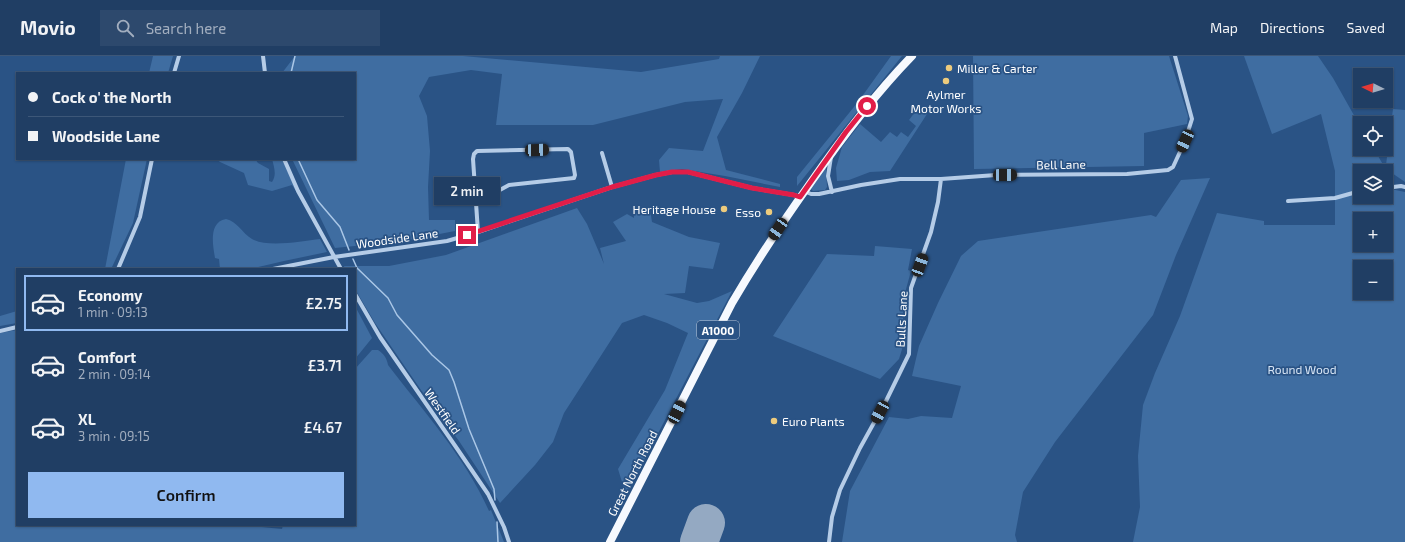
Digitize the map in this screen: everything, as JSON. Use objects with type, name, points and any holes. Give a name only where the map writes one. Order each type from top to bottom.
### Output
[{"type":"main road","name":"Great North Road","points":[[610,542],[732,303],[767,246],[832,152],[877,94],[912,56]]},
{"type":"street","points":[[174,72],[180,56]]},
{"type":"street","points":[[263,56],[265,72]]},
{"type":"street","name":"Bell Lane","points":[[802,194],[832,192],[880,182],[900,180],[1002,175],[1127,174],[1168,170],[1173,167],[1189,131],[1192,119],[1175,56]]},
{"type":"street","points":[[476,203],[509,185],[574,178],[575,175],[572,152],[568,149],[477,151],[474,154],[473,159],[476,203],[478,232]]},
{"type":"street","points":[[832,152],[828,176],[832,192]]},
{"type":"street","points":[[602,153],[612,187]]},
{"type":"street","points":[[118,268],[140,217],[152,160]]},
{"type":"street","points":[[284,160],[298,191],[340,268]]},
{"type":"street","name":"Woodside Lane","points":[[279,268],[334,257],[447,241],[612,187],[672,172],[688,172],[752,188],[794,195],[802,194]]},
{"type":"street","name":"Bulls Lane","points":[[829,542],[832,517],[840,490],[909,354],[911,288],[931,232],[938,202],[941,179]]},
{"type":"street","points":[[1393,187],[1405,187]]},
{"type":"street","points":[[1288,201],[1335,198],[1353,193]]},
{"type":"street","name":"Westfield","points":[[356,296],[380,337],[488,494],[510,542]]},
{"type":"street","points":[[0,330],[16,327]]},
{"type":"green space","points":[[153,56],[173,56],[168,72],[149,72]]},
{"type":"green space","points":[[295,56],[463,56],[641,72],[719,59],[720,56],[760,56],[742,93],[717,137],[726,170],[780,184],[780,187],[682,169],[660,172],[659,160],[669,148],[703,151],[723,99],[685,102],[593,125],[496,125],[502,74],[471,70],[429,77],[419,96],[427,116],[430,151],[428,187],[429,220],[455,220],[455,231],[403,241],[335,248],[292,160],[356,160],[356,72],[283,72]]},
{"type":"green space","points":[[891,56],[902,56],[797,186],[797,177],[858,102]]},
{"type":"green space","points":[[973,56],[1169,56],[1188,116],[1187,124],[1144,133],[1144,166],[974,169]]},
{"type":"green space","name":"Round Wood","points":[[1244,56],[1318,56],[1333,78],[1354,116],[1353,116],[1353,156],[1378,156],[1383,164],[1353,164],[1353,204],[1393,204],[1393,189],[1405,192],[1405,542],[1133,542],[1140,507],[1138,456],[1143,405],[1155,373],[1180,316],[1217,213],[1264,221],[1264,225],[1335,225],[1335,171],[1321,114],[1272,134]]},
{"type":"green space","points":[[918,108],[927,114],[890,171],[870,172],[849,180],[837,181],[836,168],[842,147],[860,124],[881,142],[890,132],[897,137],[901,132],[908,137],[916,126],[909,120]]},
{"type":"green space","points":[[1393,109],[1405,110],[1405,182],[1393,174],[1393,164],[1386,164],[1387,156],[1393,156]]},
{"type":"green space","points":[[126,160],[147,160],[133,223],[111,268],[105,268]]},
{"type":"green space","points":[[217,160],[256,160],[258,163],[269,169],[269,181],[272,182],[275,174],[272,160],[282,160],[298,194],[292,185],[272,191],[248,185],[244,173]]},
{"type":"green space","points":[[826,168],[827,187],[825,190],[813,191],[811,189]]},
{"type":"green space","points":[[1210,178],[1176,255],[1153,315],[1055,442],[1023,492],[1015,535],[1017,542],[842,542],[850,491],[889,417],[908,419],[921,416],[952,418],[961,386],[912,376],[919,346],[961,256],[978,241],[1151,215],[1156,217],[1181,180]]},
{"type":"green space","points":[[577,208],[587,224],[604,264],[600,248],[626,241],[613,222],[627,214],[634,218],[634,214],[650,209],[652,222],[689,237],[720,243],[713,269],[689,266],[685,293],[664,294],[697,303],[709,301],[732,291],[626,495],[618,469],[665,390],[688,333],[667,323],[644,315],[622,323],[564,413],[553,442],[535,465],[500,503],[459,441],[421,390],[375,323],[356,291],[356,268],[345,268],[344,266],[389,266],[446,255]]},
{"type":"green space","points":[[226,219],[230,220],[245,234],[259,242],[285,243],[320,239],[327,252],[254,268],[220,268],[219,259],[215,258],[213,235],[216,225],[220,221]]},
{"type":"green space","points":[[875,246],[912,249],[908,270],[911,271],[903,300],[903,346],[899,359],[880,379],[773,336],[827,254],[874,256]]},
{"type":"green space","points":[[356,308],[372,338],[356,358]]},
{"type":"green space","points":[[16,311],[16,323],[0,326],[0,316]]},
{"type":"green space","points":[[16,330],[16,526],[252,526],[282,529],[283,526],[356,526],[356,368],[372,350],[378,350],[382,353],[387,360],[388,365],[456,453],[489,511],[491,510],[504,542],[0,542],[0,333]]},
{"type":"waterway","points":[[291,72],[295,56]]},
{"type":"waterway","points":[[298,160],[317,200],[340,227],[349,250]]},
{"type":"waterway","points":[[353,259],[357,268],[388,298],[397,315],[432,355],[449,370],[469,429],[494,489],[495,500]]},
{"type":"waterway","points":[[497,522],[498,542]]},
{"type":"runway","points":[[699,542],[706,523]]},
{"type":"place","name":"Miller & Carter","points":[[949,68]]},
{"type":"place","name":"Aylmer Motor Works","points":[[946,81]]},
{"type":"place","name":"Heritage House","points":[[724,209]]},
{"type":"place","name":"Esso","points":[[769,212]]},
{"type":"place","name":"Euro Plants","points":[[774,421]]},
{"type":"route","points":[[467,235],[612,187],[672,172],[688,172],[752,188],[800,197],[846,132],[867,106]]}]
